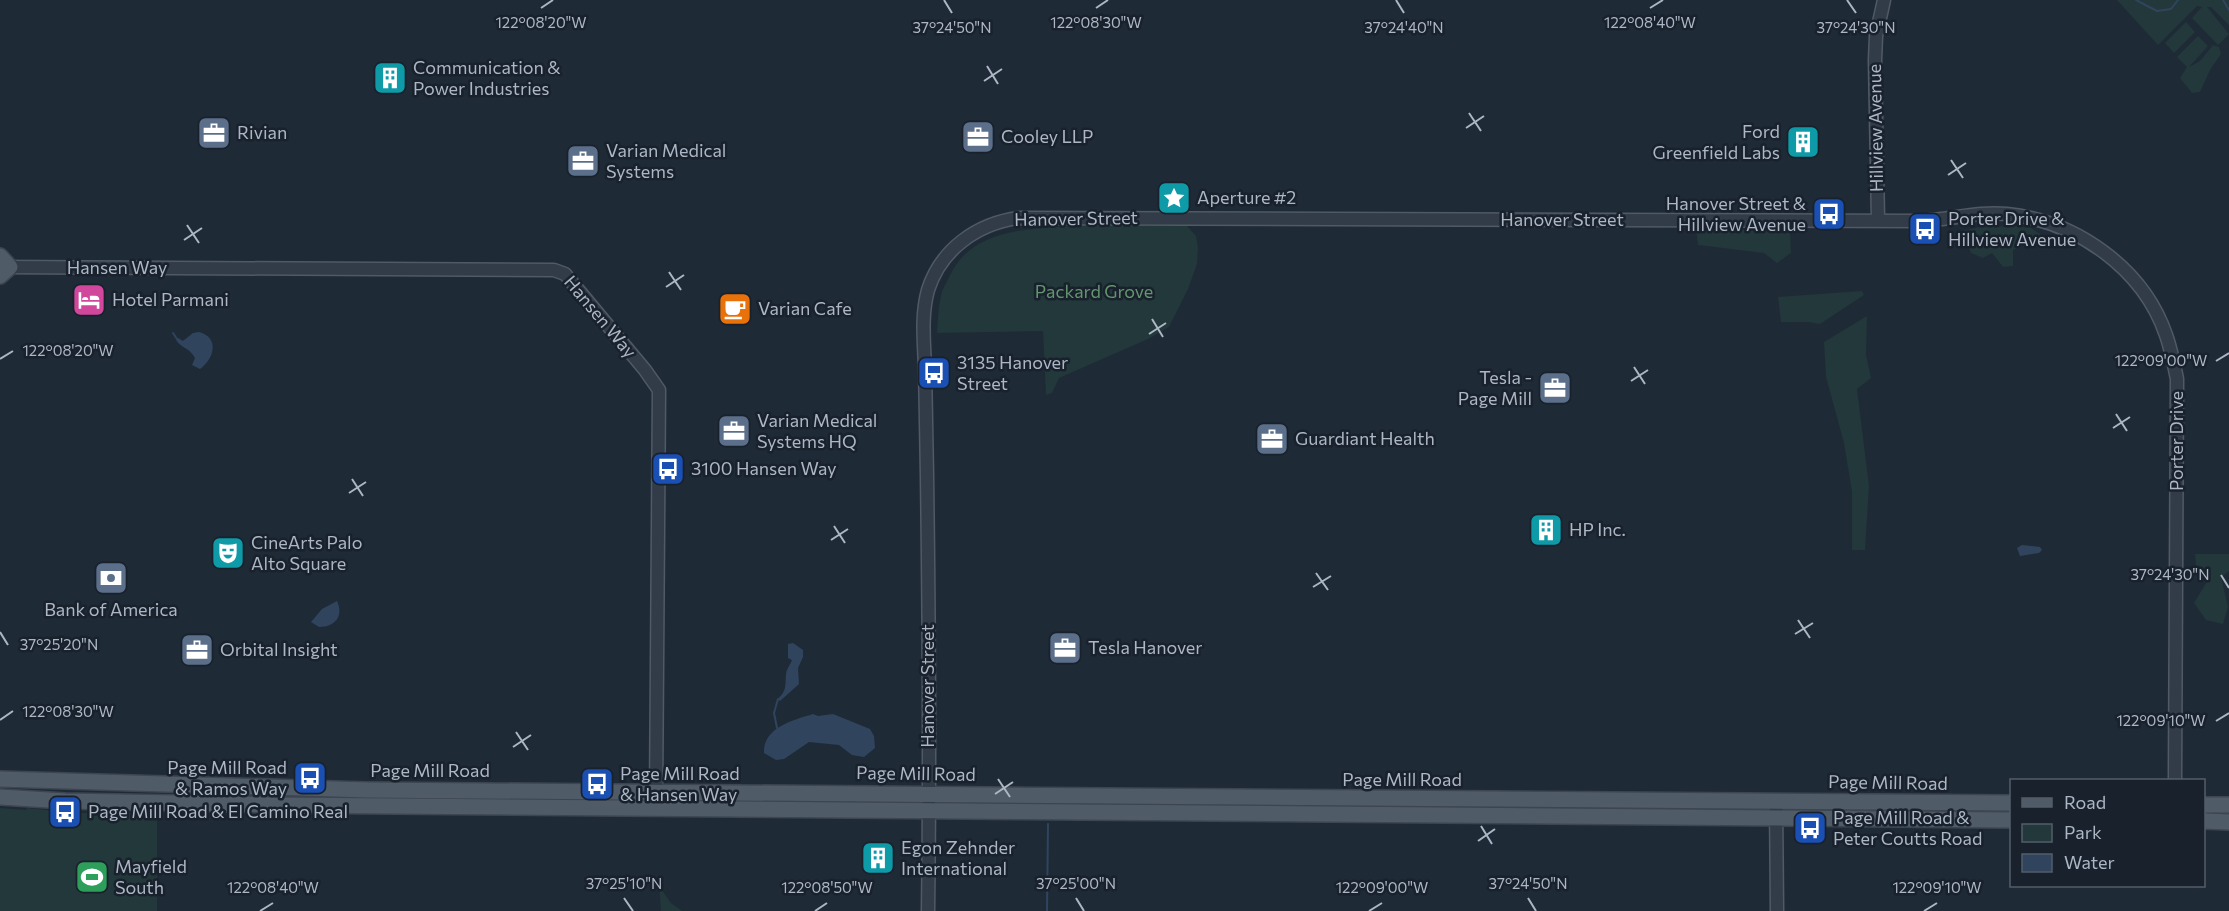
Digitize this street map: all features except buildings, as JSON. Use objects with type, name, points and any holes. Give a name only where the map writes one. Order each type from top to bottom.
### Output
[{"type":"main road","name":"Page Mill Road","points":[[0,779],[122,781],[288,789],[2010,803]]},
{"type":"main road","name":"Page Mill Road","points":[[0,797],[148,803],[928,812],[2010,820]]},
{"type":"main road","points":[[1354,815],[1372,799]]},
{"type":"main road","points":[[2205,805],[2229,805]]},
{"type":"main road","points":[[2205,821],[2229,822]]},
{"type":"street","name":"Hillview Avenue","points":[[1878,220],[1875,60],[1876,36],[1884,0]]},
{"type":"street","name":"Porter Drive","points":[[1878,220],[1925,221],[1978,214],[2006,214],[2054,224],[2092,243],[2125,270],[2144,292],[2158,317],[2166,334],[2177,383],[2175,779]]},
{"type":"street","name":"Hanover Street","points":[[928,911],[925,313],[928,291],[937,271],[954,248],[977,231],[1002,220],[1050,218],[1878,220]]},
{"type":"street","name":"Hansen Way","points":[[2,266],[554,270],[565,274],[659,390],[656,808]]},
{"type":"street","points":[[1776,801],[1777,911]]},
{"type":"green space","points":[[2117,0],[2229,0],[2229,25],[2211,7],[2207,7],[2229,34],[2218,45],[2192,18],[2202,7],[2197,6],[2158,45]]},
{"type":"green space","points":[[2186,22],[2195,32],[2174,53],[2165,43]]},
{"type":"green space","points":[[2198,36],[2208,46],[2189,67],[2200,61],[2213,45],[2219,47],[2221,54],[2210,70],[2200,92],[2192,93],[2180,78],[2187,67],[2177,57]]},
{"type":"green space","name":"Packard Grove","points":[[1067,226],[1187,226],[1196,236],[1197,264],[1188,289],[1169,327],[1148,339],[1059,378],[1052,393],[1046,395],[1043,331],[937,333],[939,305],[942,291],[950,275],[972,248],[986,240],[1017,231]]},
{"type":"green space","points":[[1980,227],[2031,228],[2040,234],[2037,243],[2026,244],[2013,250],[2013,266],[2003,267],[1992,253],[1983,258],[1971,253],[1963,231]]},
{"type":"green space","points":[[1696,230],[1790,230],[1791,253],[1777,263],[1764,253],[1698,245]]},
{"type":"green space","points":[[1862,291],[1864,295],[1820,324],[1781,322],[1778,297]]},
{"type":"green space","points":[[1867,316],[1866,355],[1871,378],[1857,389],[1869,486],[1865,550],[1852,550],[1852,492],[1844,443],[1826,377],[1824,342]]},
{"type":"green space","points":[[2195,554],[2229,554],[2229,571],[2221,577],[2228,607],[2223,624],[2206,620],[2194,603],[2208,580],[2196,565]]},
{"type":"green space","points":[[0,808],[26,810],[27,808],[74,813],[139,813],[143,819],[157,819],[157,911],[0,911]]},
{"type":"green space","points":[[659,886],[671,903],[682,911],[661,911]]},
{"type":"water","points":[[199,332],[210,339],[213,349],[205,365],[200,369],[192,365],[195,358],[193,354],[176,340],[178,338],[183,341],[193,333]]},
{"type":"water","points":[[2022,545],[2040,547],[2042,550],[2039,553],[2020,556],[2017,548]]},
{"type":"water","points":[[337,601],[339,616],[334,623],[319,627],[311,622],[322,609]]},
{"type":"water","points":[[793,643],[803,650],[803,657],[798,668],[799,684],[780,701],[778,699],[784,690],[786,673],[792,660],[788,658],[788,644]]},
{"type":"water","points":[[813,714],[818,716],[833,714],[870,729],[874,736],[875,748],[864,757],[852,755],[839,745],[809,742],[784,759],[776,760],[764,753],[765,744],[774,731],[789,722]]},
{"type":"waterway","points":[[2136,0],[2157,11],[2171,9],[2178,0]]},
{"type":"waterway","points":[[2223,0],[2229,10]]},
{"type":"waterway","points":[[173,333],[177,339]]},
{"type":"waterway","points":[[777,728],[774,713],[778,699]]},
{"type":"waterway","points":[[1047,911],[1048,824]]},
{"type":"place","name":"Communication & Power Industries","points":[[390,78]]},
{"type":"place","name":"Rivian","points":[[214,133]]},
{"type":"place","name":"Cooley LLP","points":[[978,137]]},
{"type":"place","name":"Ford Greenfield Labs","points":[[1803,142]]},
{"type":"place","name":"Varian Medical Systems","points":[[583,161]]},
{"type":"place","name":"Aperture #2","points":[[1174,198]]},
{"type":"place","name":"Hanover Street & Hillview Avenue","points":[[1829,214]]},
{"type":"place","name":"Porter Drive & Hillview Avenue","points":[[1925,229]]},
{"type":"place","name":"Hotel Parmani","points":[[89,300]]},
{"type":"place","name":"Varian Cafe","points":[[735,309]]},
{"type":"place","name":"3135 Hanover Street","points":[[934,373]]},
{"type":"place","name":"Tesla - Page Mill","points":[[1555,388]]},
{"type":"place","name":"Varian Medical Systems HQ","points":[[734,431]]},
{"type":"place","name":"Guardiant Health","points":[[1272,439]]},
{"type":"place","name":"3100 Hansen Way","points":[[668,469]]},
{"type":"place","name":"HP Inc.","points":[[1546,530]]},
{"type":"place","name":"CineArts Palo Alto Square","points":[[228,553]]},
{"type":"place","name":"Bank of America","points":[[111,578]]},
{"type":"place","name":"Tesla Hanover","points":[[1065,648]]},
{"type":"place","name":"Orbital Insight","points":[[197,650]]},
{"type":"place","name":"Page Mill Road & Ramos Way","points":[[310,778]]},
{"type":"place","name":"Page Mill Road & Hansen Way","points":[[597,784]]},
{"type":"place","name":"Page Mill Road & El Camino Real","points":[[65,812]]},
{"type":"place","name":"Page Mill Road & Peter Coutts Road","points":[[1810,828]]},
{"type":"place","name":"Egon Zehnder International","points":[[878,858]]},
{"type":"place","name":"Mayfield South","points":[[92,877]]}]
